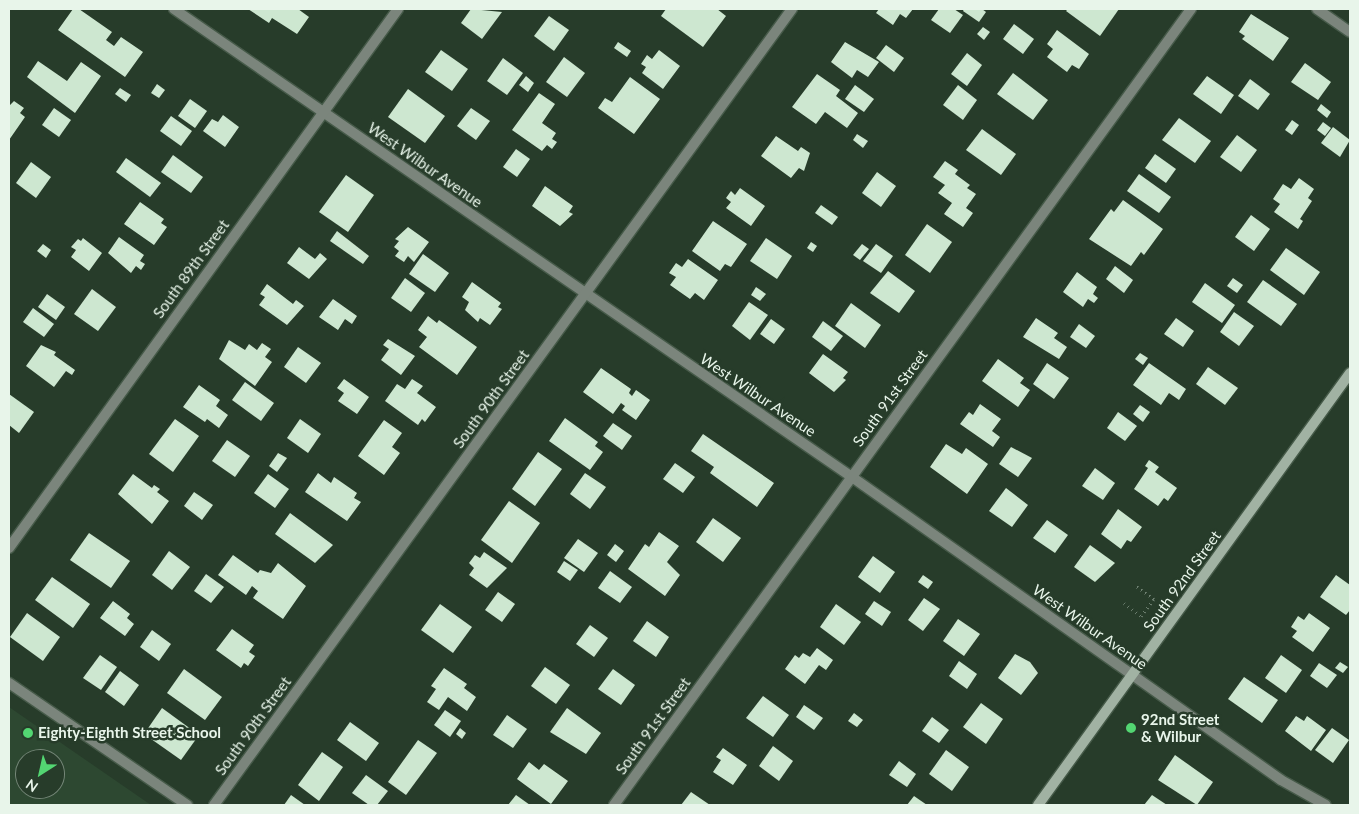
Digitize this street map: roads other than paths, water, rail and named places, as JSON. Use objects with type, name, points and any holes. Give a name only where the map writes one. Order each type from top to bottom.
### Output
[{"type":"main road","name":"South 92nd Street","points":[[1038,805],[1350,373]]},
{"type":"street","name":"West Wilbur Avenue","points":[[174,9],[585,295],[852,477],[1281,780],[1326,805]]},
{"type":"street","name":"South 89th Street","points":[[9,548],[398,9]]},
{"type":"street","name":"South 90th Street","points":[[214,805],[792,9]]},
{"type":"street","name":"South 91st Street","points":[[614,805],[1191,9]]},
{"type":"street","points":[[1317,9],[1350,32]]},
{"type":"street","points":[[9,683],[187,805]]},
{"type":"place","name":"92nd Street & Wilbur","points":[[1131,728]]},
{"type":"place","name":"Eighty-Eighth Street School","points":[[28,733]]}]
